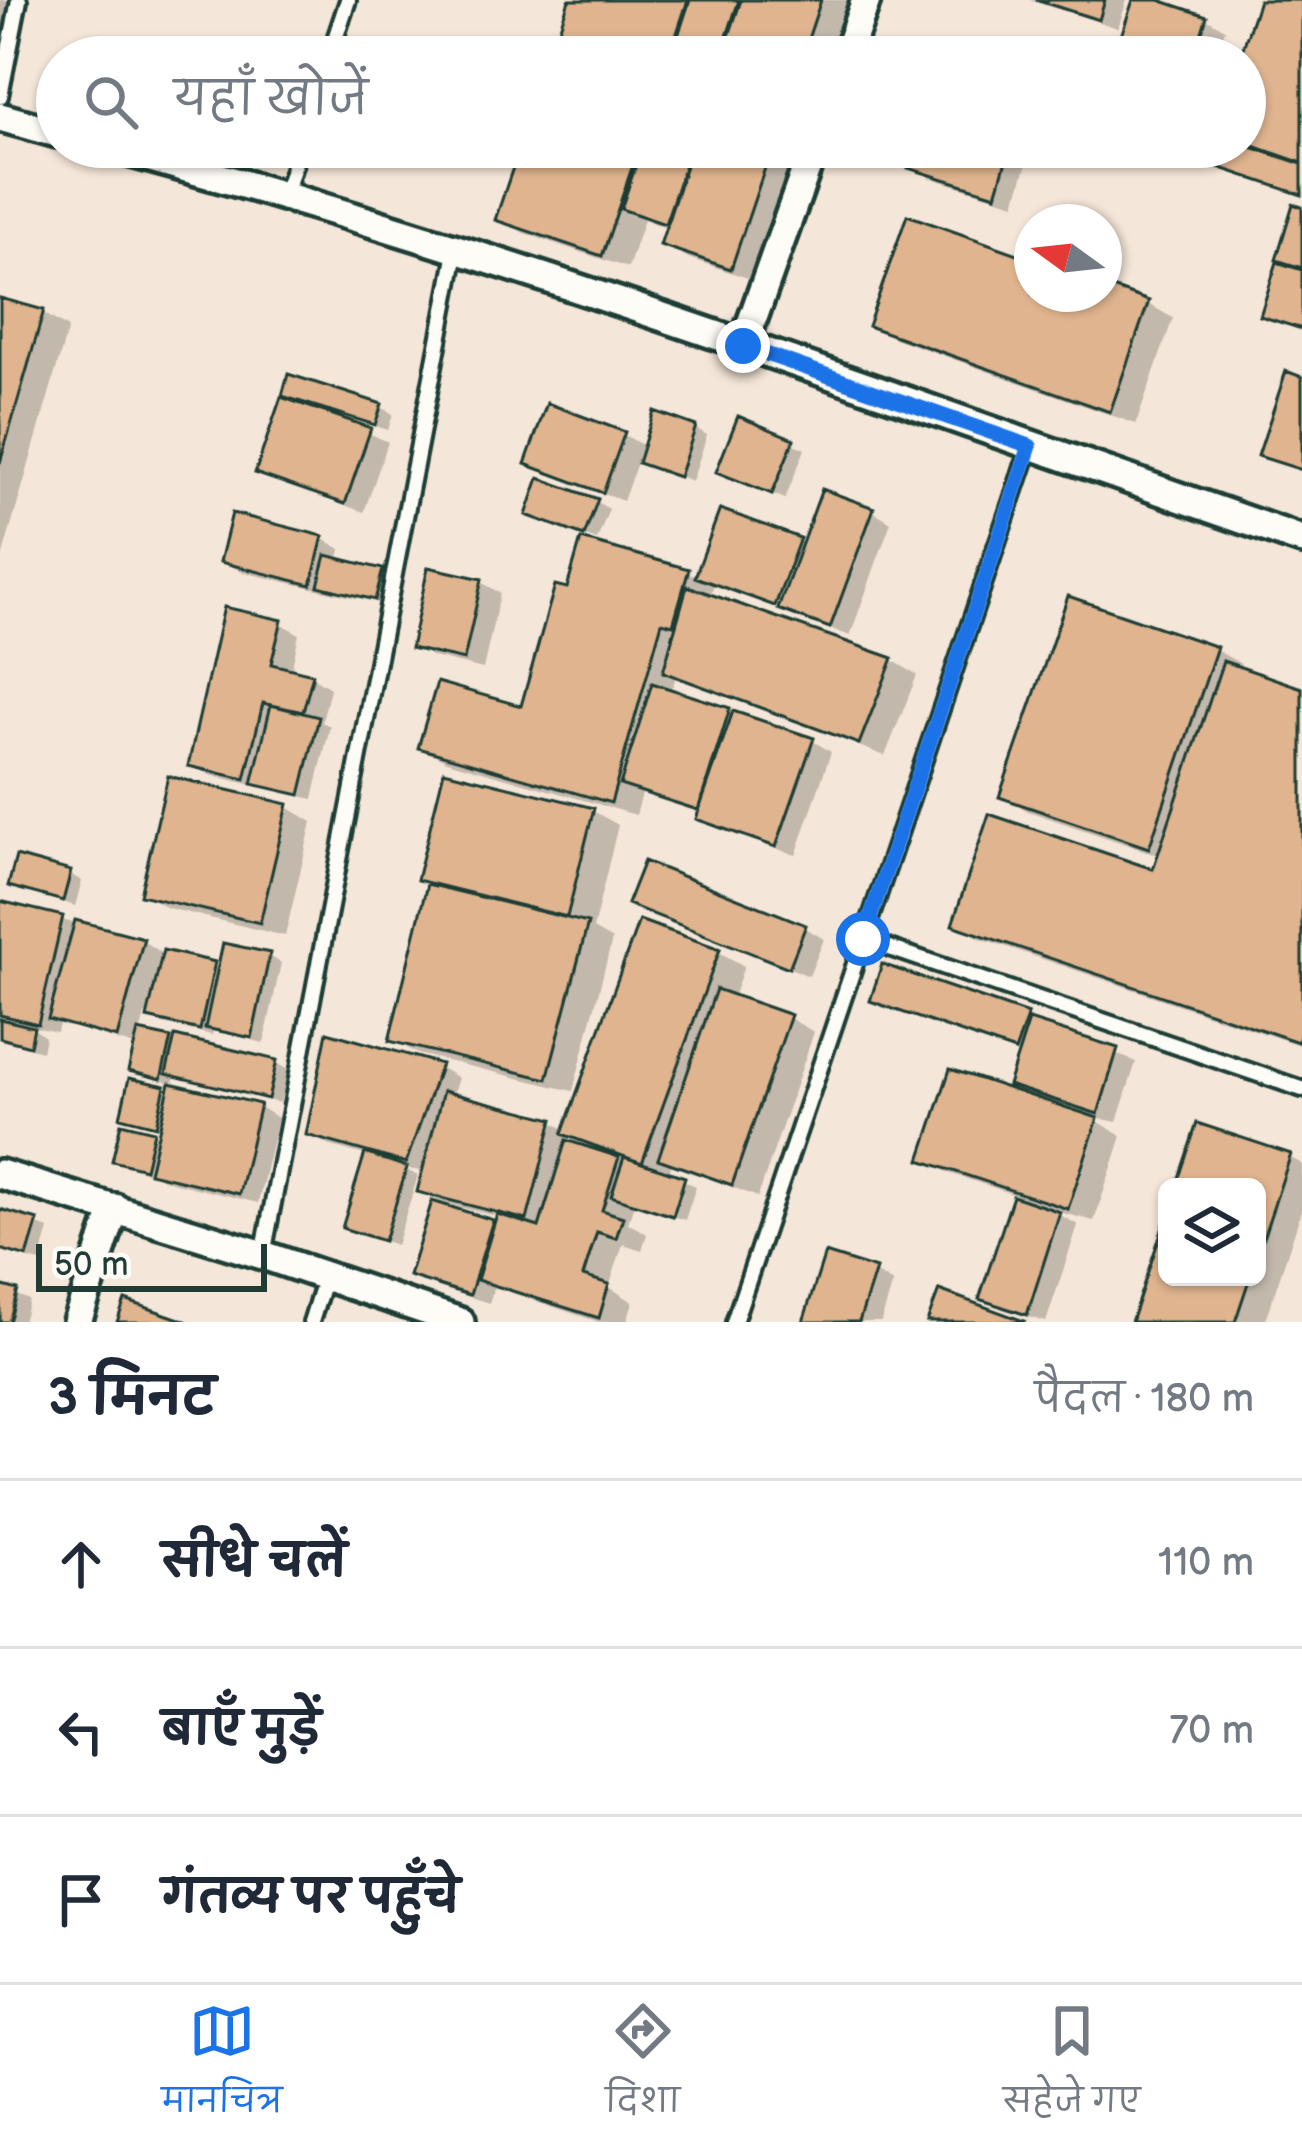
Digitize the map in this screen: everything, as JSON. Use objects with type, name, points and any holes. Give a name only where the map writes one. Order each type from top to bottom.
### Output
[{"type":"street","points":[[853,36],[866,0]]},
{"type":"street","points":[[0,117],[36,127]]},
{"type":"street","points":[[188,168],[457,247],[1302,540]]},
{"type":"street","points":[[743,346],[807,168]]},
{"type":"street","points":[[0,1174],[460,1322]]},
{"type":"street","points":[[77,1322],[115,1208]]},
{"type":"lane","points":[[0,96],[20,0]]},
{"type":"lane","points":[[336,36],[348,0]]},
{"type":"lane","points":[[285,194],[293,168]]},
{"type":"lane","points":[[263,1255],[457,247]]},
{"type":"lane","points":[[734,1322],[1030,446]]},
{"type":"lane","points":[[863,939],[1302,1089]]},
{"type":"lane","points":[[311,1322],[326,1277]]},
{"type":"building","points":[[569,0],[688,0],[676,36],[557,36]]},
{"type":"building","points":[[690,0],[739,0],[727,36],[678,36]]},
{"type":"building","points":[[741,0],[821,0],[809,36],[729,36]]},
{"type":"building","points":[[1036,0],[1105,0],[1099,20]]},
{"type":"building","points":[[1133,0],[1159,0],[1207,16],[1201,36],[1121,36]]},
{"type":"building","points":[[1259,0],[1302,0],[1302,163],[1266,150],[1266,36],[1247,36]]},
{"type":"building","points":[[1266,152],[1302,164],[1302,195],[1221,168],[1266,168]]},
{"type":"building","points":[[513,168],[632,168],[602,256],[495,220]]},
{"type":"building","points":[[635,168],[684,168],[665,224],[621,209]]},
{"type":"building","points":[[685,168],[765,168],[731,269],[660,245]]},
{"type":"building","points":[[908,168],[1004,168],[996,195]]},
{"type":"building","points":[[1293,204],[1302,207],[1302,268],[1276,260]]},
{"type":"building","points":[[907,215],[1014,253],[1014,312],[1122,312],[1122,291],[1149,301],[1110,412],[868,326]]},
{"type":"building","points":[[1277,262],[1302,270],[1302,329],[1260,316]]},
{"type":"building","points":[[0,298],[44,310],[0,463]]},
{"type":"building","points":[[1286,371],[1302,377],[1302,470],[1258,456]]},
{"type":"building","points":[[288,374],[382,404],[375,425],[282,396]]},
{"type":"building","points":[[281,397],[371,428],[345,504],[255,473]]},
{"type":"building","points":[[547,403],[625,432],[603,493],[525,464]]},
{"type":"building","points":[[654,411],[696,426],[679,477],[638,463]]},
{"type":"building","points":[[738,416],[794,439],[772,494],[716,472]]},
{"type":"building","points":[[539,478],[598,499],[584,536],[526,515]]},
{"type":"building","points":[[822,489],[874,508],[830,628],[778,609]]},
{"type":"building","points":[[720,509],[800,538],[775,606],[695,577]]},
{"type":"building","points":[[232,513],[323,536],[311,585],[220,562]]},
{"type":"building","points":[[581,539],[689,569],[673,625],[662,622],[611,803],[418,748],[437,682],[521,706],[555,585],[567,588]]},
{"type":"building","points":[[326,555],[383,569],[375,600],[318,586]]},
{"type":"building","points":[[428,567],[482,579],[464,660],[411,648]]},
{"type":"building","points":[[687,586],[893,658],[859,744],[663,672]]},
{"type":"building","points":[[1068,596],[1217,647],[1149,848],[999,797]]},
{"type":"building","points":[[224,607],[282,620],[271,664],[313,674],[303,712],[263,703],[245,779],[188,766]]},
{"type":"building","points":[[1223,661],[1302,688],[1302,1030],[1298,1042],[952,925],[989,814],[1153,869]]},
{"type":"building","points":[[652,683],[730,708],[698,810],[620,785]]},
{"type":"building","points":[[271,705],[319,717],[300,795],[252,784]]},
{"type":"building","points":[[733,711],[814,738],[776,847],[696,819]]},
{"type":"building","points":[[444,771],[594,808],[567,917],[417,880]]},
{"type":"building","points":[[168,776],[288,804],[260,923],[140,895]]},
{"type":"building","points":[[16,856],[71,871],[63,901],[8,886]]},
{"type":"building","points":[[644,861],[806,925],[789,968],[627,904]]},
{"type":"building","points":[[427,884],[588,923],[547,1079],[389,1041]]},
{"type":"building","points":[[0,901],[63,916],[38,1024],[0,1015]]},
{"type":"building","points":[[75,920],[144,938],[117,1038],[48,1019]]},
{"type":"building","points":[[639,920],[720,949],[642,1163],[562,1134]]},
{"type":"building","points":[[223,943],[270,953],[252,1038],[205,1028]]},
{"type":"building","points":[[163,950],[215,962],[200,1030],[147,1018]]},
{"type":"building","points":[[882,964],[1028,1014],[1015,1051],[870,1001]]},
{"type":"building","points":[[716,989],[791,1015],[732,1185],[658,1159]]},
{"type":"building","points":[[0,1019],[34,1027],[30,1046],[0,1038]]},
{"type":"building","points":[[1029,1020],[1118,1048],[1098,1114],[1008,1085]]},
{"type":"building","points":[[138,1031],[171,1038],[161,1079],[128,1071]]},
{"type":"building","points":[[327,1032],[441,1064],[406,1163],[306,1135]]},
{"type":"building","points":[[175,1036],[277,1060],[268,1099],[166,1074]]},
{"type":"building","points":[[950,1069],[1098,1118],[1068,1209],[920,1160]]},
{"type":"building","points":[[129,1078],[165,1086],[156,1126],[120,1117]]},
{"type":"building","points":[[170,1083],[260,1104],[239,1194],[149,1173]]},
{"type":"building","points":[[443,1091],[553,1119],[527,1220],[417,1192]]},
{"type":"building","points":[[121,1123],[154,1131],[145,1169],[112,1161]]},
{"type":"building","points":[[1197,1123],[1291,1154],[1266,1229],[1266,1178],[1179,1178]]},
{"type":"building","points":[[566,1140],[619,1157],[602,1210],[623,1217],[616,1238],[597,1232],[583,1276],[609,1284],[599,1318],[477,1280],[497,1214],[539,1227]]},
{"type":"building","points":[[365,1153],[407,1167],[384,1241],[342,1228]]},
{"type":"building","points":[[624,1157],[685,1177],[673,1216],[611,1196]]},
{"type":"building","points":[[1013,1196],[1060,1212],[1027,1315],[979,1299]]},
{"type":"building","points":[[432,1201],[493,1220],[470,1295],[409,1276]]},
{"type":"building","points":[[0,1209],[38,1220],[27,1257],[0,1249]]},
{"type":"building","points":[[1158,1242],[1158,1286],[1247,1286],[1235,1322],[1131,1322]]},
{"type":"building","points":[[825,1253],[876,1269],[859,1322],[803,1322]]},
{"type":"building","points":[[0,1285],[18,1290],[9,1322],[0,1322]]},
{"type":"building","points":[[939,1290],[1024,1321],[927,1322]]},
{"type":"building","points":[[125,1300],[188,1322],[117,1322]]},
{"type":"route","points":[[743,346],[1030,446],[863,939]]}]
